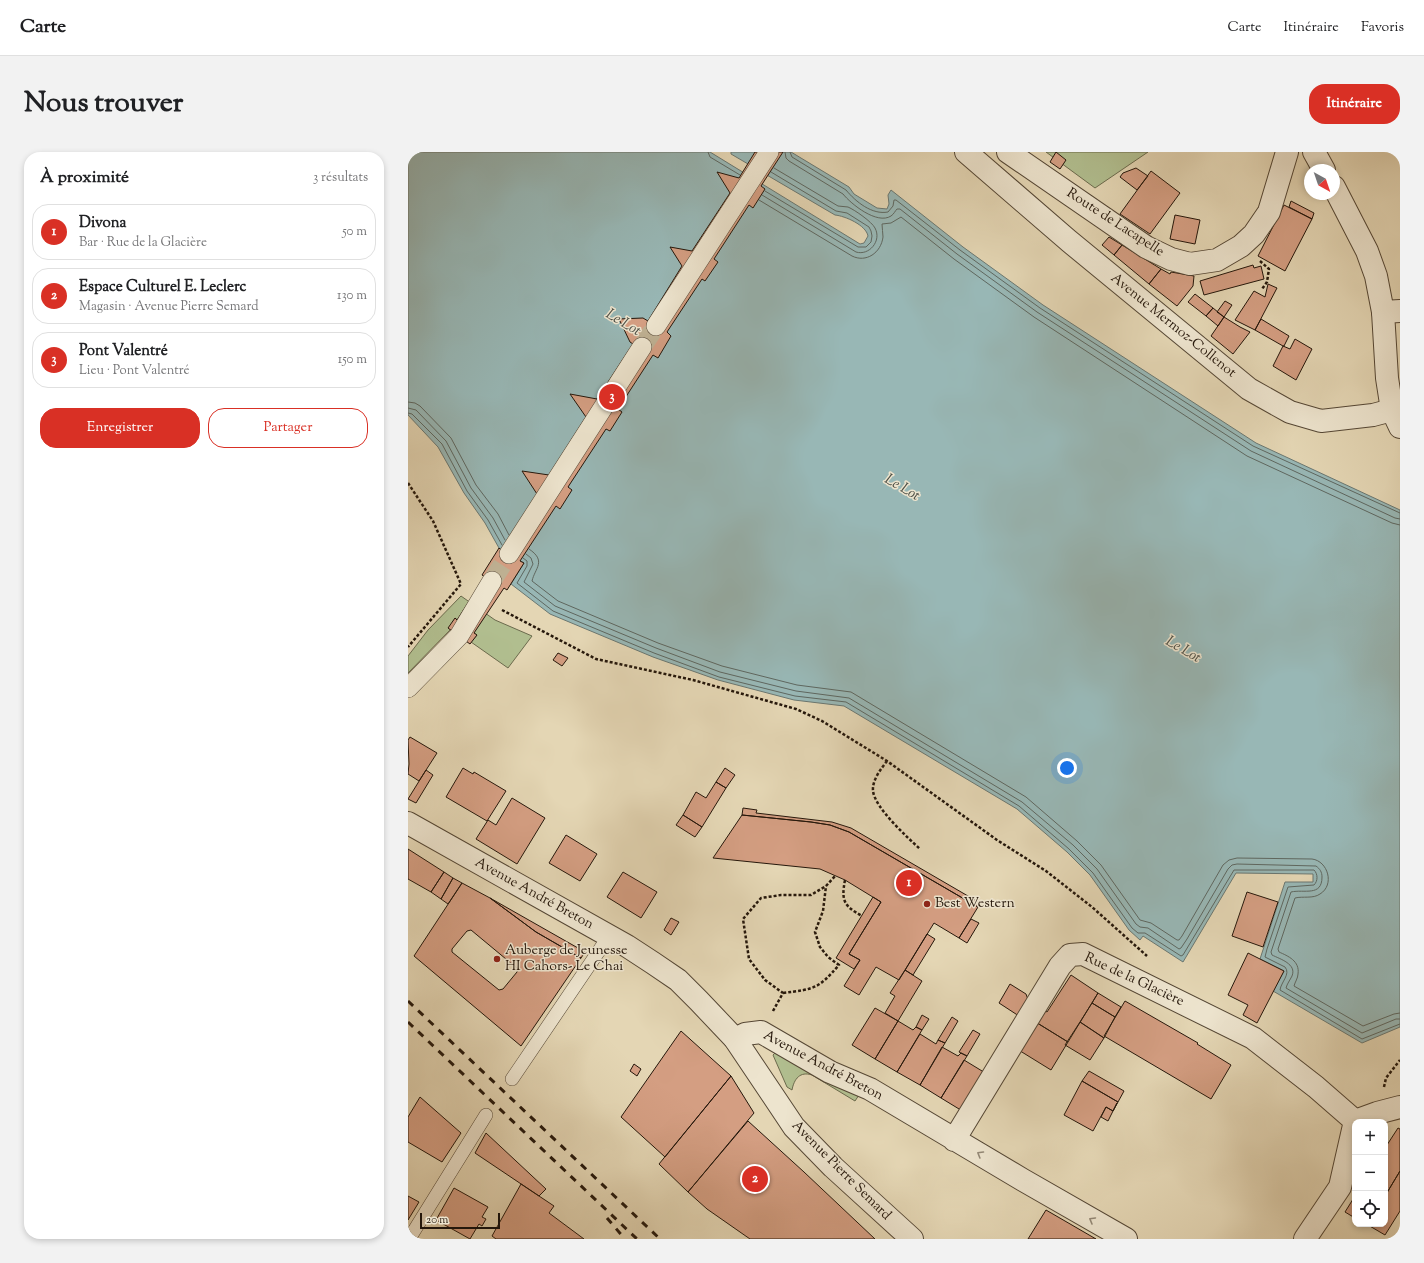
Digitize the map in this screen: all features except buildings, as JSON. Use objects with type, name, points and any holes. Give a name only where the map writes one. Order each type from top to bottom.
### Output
[{"type":"street","points":[[656,326],[769,152]]},
{"type":"street","name":"Avenue Mermoz-Collenot","points":[[966,152],[1069,241],[1249,389],[1290,412],[1321,421],[1373,415],[1396,419]]},
{"type":"street","name":"Route de Lacapelle","points":[[1008,152],[1146,247],[1171,259],[1190,264],[1217,260],[1241,246],[1254,234],[1269,212],[1287,152]]},
{"type":"street","points":[[1314,152],[1321,164]]},
{"type":"street","points":[[1340,199],[1367,251],[1391,311],[1386,371],[1396,419]]},
{"type":"street","points":[[509,554],[642,348]]},
{"type":"street","points":[[408,688],[460,636],[492,581]]},
{"type":"street","name":"Avenue André Breton","points":[[408,822],[609,936],[653,963],[678,980],[735,1039],[745,1034],[761,1032],[830,1072],[870,1089],[954,1140],[1126,1239]]},
{"type":"street","name":"Rue de la Glacière","points":[[954,1140],[1060,966],[1070,955],[1083,954],[1253,1038],[1316,1087],[1353,1119]]},
{"type":"street","name":"Avenue Pierre Semard","points":[[735,1039],[794,1127],[833,1167],[912,1239]]},
{"type":"street","points":[[1360,1119],[1400,1106]]},
{"type":"street","points":[[1305,1239],[1340,1187],[1352,1134]]},
{"type":"lane","points":[[512,1079],[609,936]]},
{"type":"lane","points":[[409,1239],[486,1115]]},
{"type":"path","points":[[1241,246],[1269,269],[1267,282],[1262,289]]},
{"type":"path","points":[[408,483],[432,521],[461,584],[408,647]]},
{"type":"path","points":[[500,609],[596,659],[693,680],[796,709],[822,720],[887,760],[997,840],[1046,871],[1092,907],[1149,958]]},
{"type":"path","points":[[887,760],[876,777],[873,790],[876,803],[920,849]]},
{"type":"path","points":[[784,994],[765,980],[748,959],[743,920],[761,898],[780,895],[811,895],[826,886],[835,876]]},
{"type":"path","points":[[845,880],[843,893],[846,904],[853,911],[862,916]]},
{"type":"path","points":[[761,1032],[784,994],[809,989],[820,985],[840,965],[828,957],[820,947],[815,932],[823,911],[826,886]]},
{"type":"green space","points":[[1046,152],[1148,152],[1095,188]]},
{"type":"green space","points":[[461,596],[495,620],[532,636],[508,668],[471,642],[477,635],[455,618],[450,630],[408,673],[408,656],[428,630]]},
{"type":"green space","points":[[777,1051],[861,1092],[855,1101],[808,1074],[801,1075],[796,1079],[792,1090],[787,1087],[773,1055]]},
{"type":"water","name":"Le Lot","points":[[408,152],[710,152],[860,244],[864,243],[868,236],[859,225],[849,219],[835,215],[731,154],[731,152],[791,152],[849,187],[854,194],[877,208],[887,209],[889,204],[888,195],[891,190],[963,247],[1043,305],[1256,443],[1400,510],[1400,1027],[1362,1043],[1273,991],[1284,971],[1260,959],[1285,882],[1313,882],[1313,874],[1236,873],[1183,962],[1143,936],[1140,940],[1129,930],[1090,875],[1067,852],[1017,809],[844,706],[794,700],[718,680],[653,657],[550,614],[511,584],[524,563],[499,548],[485,523],[464,493],[438,447],[408,415]]},
{"type":"tunnel","points":[[642,347],[656,326]]},
{"type":"tunnel","points":[[492,581],[509,554]]},
{"type":"railway","points":[[408,1001],[660,1239]]},
{"type":"railway","points":[[408,1022],[637,1239]]},
{"type":"railway","points":[[607,1218],[625,1239]]},
{"type":"place","name":"Pont Valentré","points":[[612,397]]},
{"type":"place","name":"Divona","points":[[909,883]]},
{"type":"place","name":"Best Western","points":[[927,904]]},
{"type":"place","name":"Auberge de Jeunesse HI Cahors- Le Chai","points":[[497,959]]},
{"type":"place","name":"Espace Culturel E. Leclerc","points":[[755,1179]]}]
